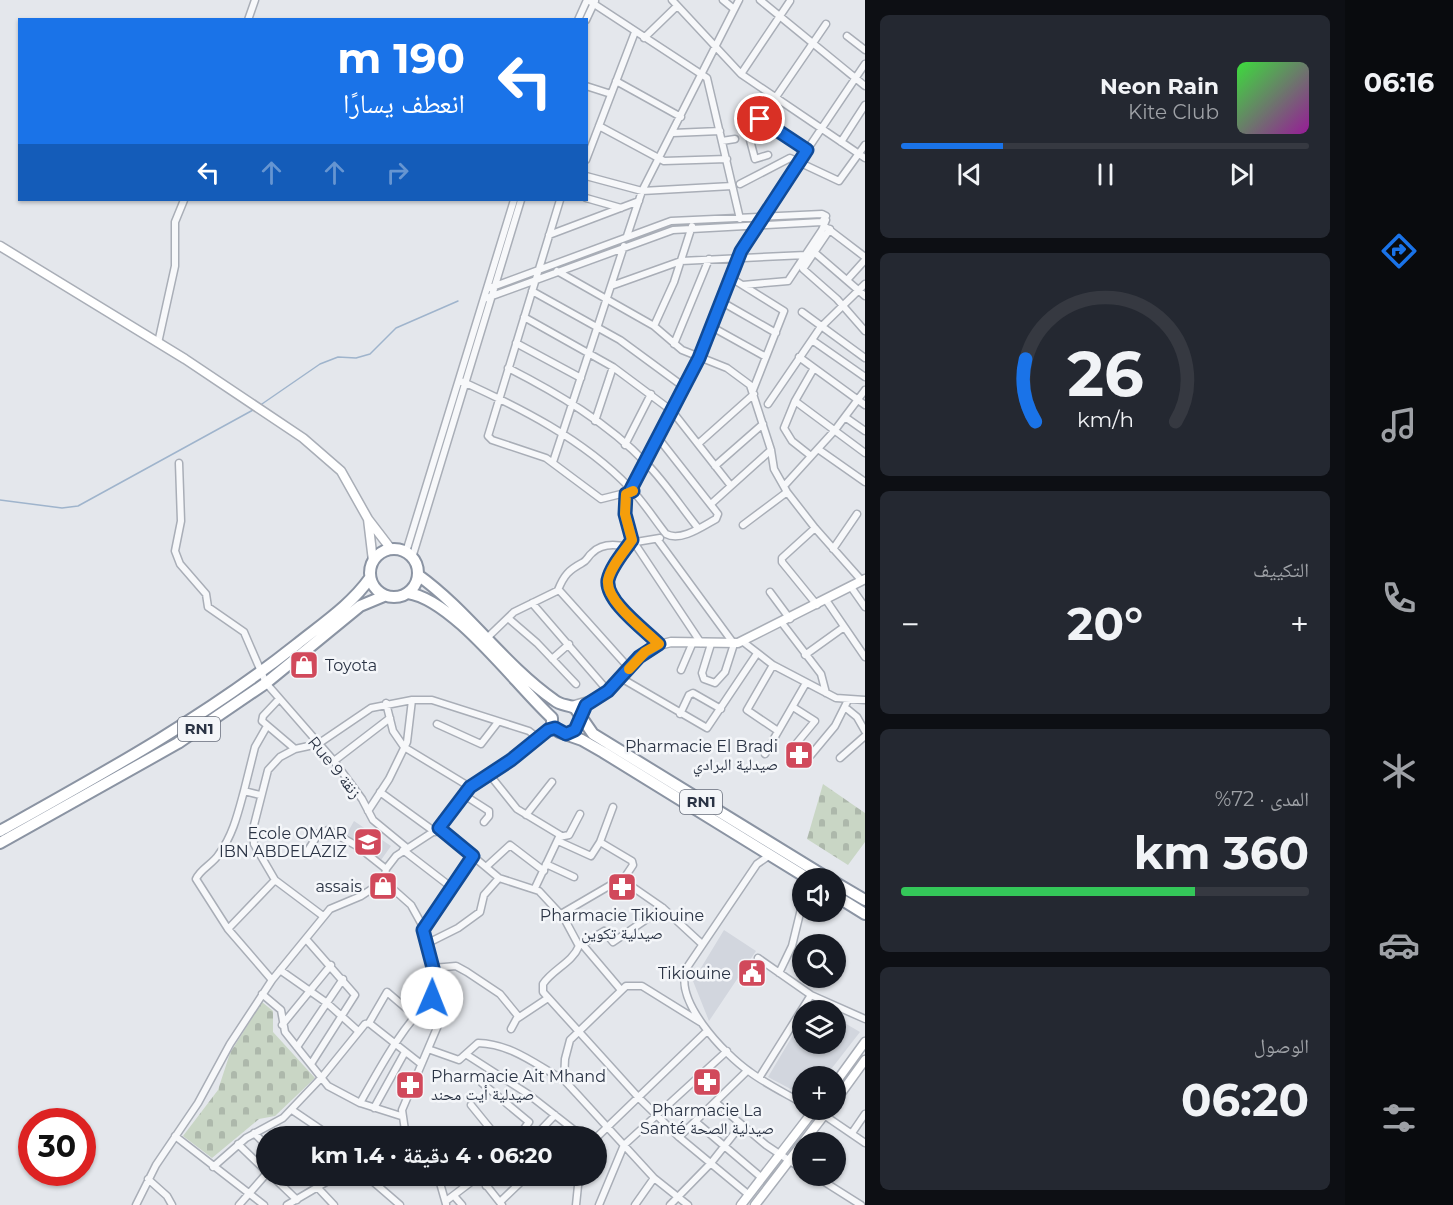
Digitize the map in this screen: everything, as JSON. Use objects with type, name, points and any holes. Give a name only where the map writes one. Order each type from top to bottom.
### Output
[{"type":"highway","points":[[384,596],[375,589],[370,578],[373,561],[380,553],[391,549],[409,555],[418,574],[416,582],[408,593]]},
{"type":"highway","name":"RN1","points":[[418,574],[442,592],[532,682],[580,717],[593,734],[811,868]]},
{"type":"highway","name":"RN1","points":[[0,831],[145,750],[263,678],[356,596],[370,578]]},
{"type":"highway","name":"RN1","points":[[0,843],[151,759],[360,606],[384,596],[400,597],[408,593],[417,594],[448,612],[566,734],[603,752],[792,870]]},
{"type":"highway","points":[[553,722],[557,708],[566,706]]},
{"type":"highway","points":[[566,734],[578,727],[580,717]]},
{"type":"highway","points":[[846,887],[863,895]]},
{"type":"highway","points":[[846,902],[865,914]]},
{"type":"street","points":[[249,18],[255,0]]},
{"type":"street","points":[[723,0],[734,9]]},
{"type":"street","points":[[553,462],[642,191],[660,160],[739,0]]},
{"type":"street","points":[[760,0],[865,86]]},
{"type":"street","points":[[579,18],[591,1]]},
{"type":"street","points":[[587,18],[591,1]]},
{"type":"street","points":[[591,1],[634,32],[702,74],[710,83],[741,225]]},
{"type":"street","points":[[741,74],[790,1]]},
{"type":"street","points":[[644,38],[675,2],[714,48],[741,74],[862,156]]},
{"type":"street","points":[[768,155],[756,160],[750,140],[774,97],[826,24]]},
{"type":"street","points":[[588,155],[634,32]]},
{"type":"street","points":[[847,36],[865,50]]},
{"type":"street","points":[[697,643],[632,541],[625,514],[630,491],[699,358],[738,258],[757,225],[865,64]]},
{"type":"street","points":[[616,81],[681,117]]},
{"type":"street","points":[[588,87],[611,94]]},
{"type":"street","points":[[841,142],[865,105]]},
{"type":"street","points":[[760,119],[807,150]]},
{"type":"street","points":[[599,126],[660,160],[669,162],[727,159]]},
{"type":"street","points":[[673,133],[720,131]]},
{"type":"street","points":[[722,141],[735,139]]},
{"type":"street","points":[[740,184],[790,158],[839,181],[862,156],[865,145]]},
{"type":"street","points":[[588,177],[642,191],[732,186]]},
{"type":"street","points":[[588,199],[621,208]]},
{"type":"street","points":[[158,343],[175,266],[176,222],[184,201]]},
{"type":"street","points":[[409,555],[514,201]]},
{"type":"street","points":[[462,382],[492,296],[521,201]]},
{"type":"street","points":[[560,201],[488,434],[490,439],[533,451],[553,462],[601,499],[630,491]]},
{"type":"street","points":[[549,235],[639,201]]},
{"type":"street","points":[[487,289],[664,222],[822,214],[827,225]]},
{"type":"street","points":[[654,326],[681,261],[695,219]]},
{"type":"street","points":[[484,299],[666,232],[741,225],[822,222],[865,258],[847,280]]},
{"type":"street","points":[[827,225],[803,269],[843,305],[865,331]]},
{"type":"street","points":[[742,285],[788,282],[827,225]]},
{"type":"street","points":[[0,246],[273,415],[341,471],[368,519],[391,549]]},
{"type":"street","points":[[814,252],[865,296]]},
{"type":"street","points":[[611,286],[681,261],[806,255]]},
{"type":"street","points":[[674,344],[709,259]]},
{"type":"street","points":[[548,266],[654,326],[674,344],[699,358],[735,373],[753,392],[771,450],[774,469],[786,489],[815,528],[863,580],[786,621],[738,643],[659,644],[645,652],[608,691],[592,700],[566,706]]},
{"type":"street","points":[[698,444],[753,392],[776,333],[783,308],[731,278]]},
{"type":"street","points":[[768,404],[820,328],[865,284]]},
{"type":"street","points":[[532,291],[598,326],[684,387]]},
{"type":"street","points":[[722,302],[776,333]]},
{"type":"street","points":[[802,312],[820,328],[865,358]]},
{"type":"street","points":[[524,317],[614,367],[672,411],[731,486]]},
{"type":"street","points":[[712,327],[766,357]]},
{"type":"street","points":[[812,340],[865,377]]},
{"type":"street","points":[[516,343],[581,378]]},
{"type":"street","points":[[799,357],[865,405]]},
{"type":"street","points":[[595,421],[614,367]]},
{"type":"street","points":[[508,368],[572,405],[625,445],[646,463],[698,528]]},
{"type":"street","points":[[811,456],[792,441],[784,428],[795,401],[814,368]]},
{"type":"street","points":[[462,382],[499,398],[562,434],[630,491],[669,536]]},
{"type":"street","points":[[743,525],[786,489],[865,390]]},
{"type":"street","points":[[625,445],[651,394]]},
{"type":"street","points":[[795,401],[865,453]]},
{"type":"street","points":[[845,417],[865,431]]},
{"type":"street","points":[[716,466],[763,424]]},
{"type":"street","points":[[659,439],[718,513],[718,518],[698,528],[669,536],[632,541],[609,577],[610,592],[619,605],[659,644]]},
{"type":"street","points":[[819,448],[865,482]]},
{"type":"street","points":[[711,504],[771,450]]},
{"type":"street","name":"Rue 9 زنقة","points":[[179,463],[181,528],[174,546],[177,559],[206,594],[208,607],[244,632],[263,678],[334,761],[377,825],[451,888]]},
{"type":"street","points":[[833,549],[857,514]]},
{"type":"street","points":[[368,519],[373,561]]},
{"type":"street","points":[[815,528],[782,558],[782,562],[817,605]]},
{"type":"street","points":[[657,538],[738,643],[773,665],[826,693],[848,700],[865,700]]},
{"type":"street","points":[[487,638],[508,618],[558,590],[566,574],[573,567],[583,563],[593,551],[610,544],[627,547]]},
{"type":"street","points":[[851,586],[865,607]]},
{"type":"street","points":[[558,590],[629,668]]},
{"type":"street","points":[[770,592],[805,655],[821,674],[826,693]]},
{"type":"street","points":[[825,600],[865,657]]},
{"type":"street","points":[[532,603],[608,691]]},
{"type":"street","points":[[508,618],[576,684]]},
{"type":"street","points":[[805,655],[844,627]]},
{"type":"street","points":[[681,670],[697,643]]},
{"type":"street","points":[[711,644],[702,673],[704,679],[711,683],[721,679],[738,643]]},
{"type":"street","points":[[552,659],[569,644]]},
{"type":"street","points":[[621,678],[706,728],[756,655]]},
{"type":"street","points":[[773,665],[747,710],[778,731]]},
{"type":"street","points":[[765,754],[806,683]]},
{"type":"street","points":[[680,714],[689,695],[693,693],[721,709]]},
{"type":"street","points":[[279,699],[262,716],[262,721],[295,749]]},
{"type":"street","points":[[323,916],[275,880],[257,853],[252,836],[268,770],[274,762],[295,749],[318,744],[355,716],[386,703],[412,700],[432,700],[529,730],[538,738]]},
{"type":"street","points":[[368,811],[409,736],[412,700]]},
{"type":"street","points":[[580,717],[592,700]]},
{"type":"street","points":[[810,756],[827,737],[846,708],[848,700]]},
{"type":"street","points":[[386,703],[393,731],[404,747],[470,787]]},
{"type":"street","points":[[790,750],[815,721],[794,707]]},
{"type":"street","points":[[846,708],[857,717],[865,730]]},
{"type":"street","points":[[857,717],[865,717]]},
{"type":"street","points":[[334,761],[390,718]]},
{"type":"street","points":[[437,724],[481,744],[498,722]]},
{"type":"street","points":[[136,1205],[148,1179],[204,1093],[230,1044],[262,994],[323,916],[334,906],[361,896],[384,881],[386,869],[405,849],[437,830],[470,787],[538,738],[553,722]]},
{"type":"street","points":[[267,726],[255,747],[244,791],[228,839],[218,856],[199,873],[196,879],[228,929],[272,980]]},
{"type":"street","points":[[840,758],[865,736]]},
{"type":"street","points":[[489,774],[504,795],[526,815],[558,833],[558,839],[535,888]]},
{"type":"street","points":[[526,815],[552,782]]},
{"type":"street","points":[[244,791],[261,795]]},
{"type":"street","points":[[380,792],[473,856],[499,878],[535,888],[561,914],[580,945],[621,990]]},
{"type":"street","points":[[464,795],[489,811],[489,816],[484,822]]},
{"type":"street","points":[[558,839],[589,857],[600,842],[613,807]]},
{"type":"street","points":[[558,839],[569,835],[580,814]]},
{"type":"street","points":[[305,855],[319,833],[328,830],[357,846],[386,869]]},
{"type":"street","points":[[600,842],[632,861],[633,865],[623,880]]},
{"type":"street","points":[[486,867],[510,845],[545,868],[574,877]]},
{"type":"street","points":[[757,847],[759,856],[757,864],[702,944],[683,977],[700,1022],[707,1031],[747,1071],[792,1097]]},
{"type":"street","points":[[757,864],[770,855]]},
{"type":"street","points":[[423,930],[473,856]]},
{"type":"street","points":[[426,944],[463,925],[480,912],[484,895],[499,878]]},
{"type":"street","points":[[561,914],[619,879],[663,908],[702,944]]},
{"type":"street","points":[[228,929],[275,880]]},
{"type":"street","points":[[384,881],[411,905],[423,930],[433,968],[432,998],[438,1009],[439,1023],[401,1116],[403,1126]]},
{"type":"street","points":[[663,908],[613,942],[604,932],[580,945],[570,959],[543,984],[548,998],[639,1098],[679,1137],[749,1195]]},
{"type":"street","points":[[779,973],[792,946],[798,922]]},
{"type":"street","points":[[306,939],[355,995],[311,1064]]},
{"type":"street","points":[[758,958],[811,995],[865,1019]]},
{"type":"street","points":[[282,1025],[331,965]]},
{"type":"street","points":[[433,968],[451,966],[467,972],[500,994],[518,1018]]},
{"type":"street","points":[[280,970],[327,1004],[357,1030]]},
{"type":"street","points":[[297,1047],[343,979]]},
{"type":"street","points":[[564,1080],[568,1044],[626,986],[637,984],[700,1022]]},
{"type":"street","points":[[213,1167],[238,1144],[278,1121],[292,1110],[322,1077],[357,1030],[369,1023],[387,992],[414,1015]]},
{"type":"street","points":[[262,994],[281,1010],[282,1025],[330,1088],[360,1103],[401,1116]]},
{"type":"street","points":[[759,1078],[811,995]]},
{"type":"street","points":[[360,1103],[414,1015],[432,998]]},
{"type":"street","points":[[511,1029],[518,1018],[548,998]]},
{"type":"street","points":[[369,1023],[422,1064]]},
{"type":"street","points":[[688,1205],[654,1178],[607,1127],[707,1031]]},
{"type":"street","points":[[846,1068],[865,1042]]},
{"type":"street","points":[[428,1049],[455,1059],[467,1055],[478,1043],[495,1045],[529,1058],[564,1080],[606,1126]]},
{"type":"street","points":[[599,1205],[624,1145],[727,1051]]},
{"type":"street","points":[[374,1108],[405,1052]]},
{"type":"street","points":[[467,1055],[569,1126]]},
{"type":"street","points":[[846,1087],[865,1061]]},
{"type":"street","points":[[679,1137],[747,1071]]},
{"type":"street","points":[[482,1083],[528,1120],[528,1126]]},
{"type":"street","points":[[715,1102],[741,1125],[792,1162]]},
{"type":"street","points":[[471,1105],[488,1126]]},
{"type":"street","points":[[292,1110],[316,1126]]},
{"type":"street","points":[[852,1133],[865,1114]]},
{"type":"street","points":[[544,1126],[555,1115]]},
{"type":"street","points":[[741,1205],[806,1120]]},
{"type":"street","points":[[758,1204],[820,1120]]},
{"type":"street","points":[[835,1120],[865,1143]]},
{"type":"street","points":[[696,1122],[762,1178]]},
{"type":"street","points":[[670,1205],[711,1163],[741,1125]]},
{"type":"street","points":[[175,1136],[264,1205]]},
{"type":"street","points":[[238,1144],[256,1161]]},
{"type":"street","points":[[635,1205],[654,1178]]},
{"type":"street","points":[[148,1179],[167,1196],[172,1205]]},
{"type":"street","points":[[239,1205],[256,1185]]},
{"type":"street","points":[[282,1186],[297,1200]]},
{"type":"street","points":[[287,1205],[321,1186]]},
{"type":"street","points":[[380,1186],[400,1205]]},
{"type":"street","points":[[441,1186],[446,1203],[468,1186]]},
{"type":"street","points":[[486,1186],[501,1203],[517,1186]]},
{"type":"street","points":[[576,1205],[578,1186]]},
{"type":"street","points":[[830,1186],[861,1205],[865,1198]]},
{"type":"street","points":[[318,1188],[334,1205]]},
{"type":"street","points":[[305,1196],[306,1205]]},
{"type":"street","points":[[455,1197],[462,1205]]},
{"type":"shaded area","name":"Ecole OMAR IBN ABDELAZIZ","points":[[354,821],[391,846],[381,860],[345,837]]},
{"type":"shaded area","points":[[724,930],[756,951],[709,1021],[693,981]]},
{"type":"shaded area","points":[[846,1024],[860,1032],[846,1050]]},
{"type":"shaded area","points":[[792,1037],[792,1054],[843,1054],[834,1066],[792,1066],[792,1090],[768,1077]]},
{"type":"green space","points":[[823,784],[865,813],[865,842],[848,865],[807,839]]},
{"type":"green space","points":[[262,1002],[273,1011],[273,1032],[315,1078],[275,1116],[259,1119],[212,1158],[183,1136],[218,1090],[230,1053]]},
{"type":"waterway","points":[[259,406],[320,364],[338,357],[356,358],[370,354],[396,328],[458,301]]},
{"type":"waterway","points":[[0,500],[62,508],[78,506],[253,410]]},
{"type":"slow traffic","points":[[629,669],[645,652],[659,644],[614,600],[608,584],[612,571],[632,540],[625,508],[626,494],[633,491]]},
{"type":"place","name":"Toyota","points":[[304,665]]},
{"type":"place","name":"Pharmacie El Bradi صيدلية البرادي","points":[[799,755]]},
{"type":"place","name":"Ecole OMAR IBN ABDELAZIZ","points":[[368,842]]},
{"type":"place","name":"assais","points":[[383,886]]},
{"type":"place","name":"Pharmacie Tikiouine صيدلية تكوين","points":[[622,887]]},
{"type":"place","name":"Tikiouine","points":[[752,973]]},
{"type":"place","name":"Pharmacie La Santé صيدلية الصحة","points":[[707,1082]]},
{"type":"place","name":"Pharmacie Ait Mhand صيدلية أيت محند","points":[[410,1085]]},
{"type":"route","points":[[432,998],[430,990],[433,968],[423,930],[473,856],[439,828],[470,787],[479,779],[511,760],[548,730],[555,728],[566,734],[575,730],[586,705],[608,691],[639,657],[659,644],[614,600],[608,584],[609,577],[632,540],[625,514],[626,494],[633,491],[631,489],[659,439],[699,358],[741,251],[807,150],[760,119]]}]
